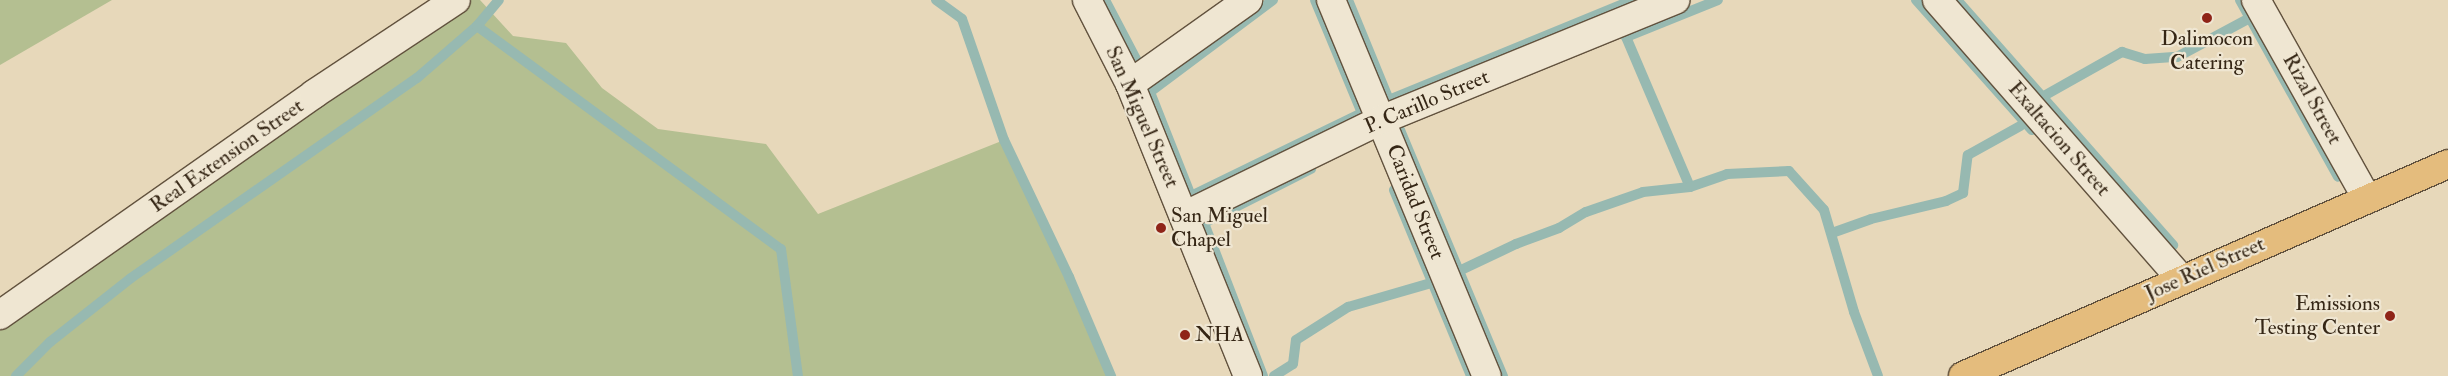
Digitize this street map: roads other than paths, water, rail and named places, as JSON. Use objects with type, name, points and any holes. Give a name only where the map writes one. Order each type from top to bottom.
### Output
[{"type":"highway","name":"Jose Riel Street","points":[[1963,376],[2181,279],[2448,164]]},
{"type":"street","name":"Real Extension Street","points":[[0,315],[307,100],[456,0]]},
{"type":"street","name":"San Miguel Street","points":[[1087,0],[1130,84],[1248,376]]},
{"type":"street","points":[[1130,84],[1248,0]]},
{"type":"street","name":"Caridad Street","points":[[1331,0],[1487,376]]},
{"type":"street","name":"P. Carillo Street","points":[[1184,216],[1381,120],[1675,0]]},
{"type":"street","name":"Exaltacion Street","points":[[1937,0],[2181,279]]},
{"type":"street","name":"Rizal Street","points":[[2256,0],[2367,199]]},
{"type":"waterway","points":[[16,376],[50,342],[131,278],[417,78],[477,26],[499,0]]},
{"type":"waterway","points":[[936,0],[962,19],[1004,140],[1069,277],[1111,376]]},
{"type":"waterway","points":[[1105,0],[1136,59]]},
{"type":"waterway","points":[[1273,0],[1150,92],[1191,196],[1362,113],[1315,0]]},
{"type":"waterway","points":[[1348,0],[1389,100],[1633,0]]},
{"type":"waterway","points":[[1690,187],[1626,37],[1718,0]]},
{"type":"waterway","points":[[1916,0],[2032,130]]},
{"type":"waterway","points":[[1957,0],[2173,245]]},
{"type":"waterway","points":[[2240,0],[2338,177]]},
{"type":"waterway","points":[[2042,97],[2122,52],[2145,59],[2177,57],[2248,19]]},
{"type":"waterway","points":[[477,26],[781,249],[798,376]]},
{"type":"waterway","points":[[1832,233],[1871,219],[1946,201],[1963,193],[1968,155],[2020,126]]},
{"type":"waterway","points":[[1400,130],[1503,376]]},
{"type":"waterway","points":[[1263,376],[1204,223],[1311,169]]},
{"type":"waterway","points":[[1459,271],[1516,244],[1559,228],[1586,212],[1643,192],[1690,187],[1727,174],[1789,171],[1824,210],[1854,312],[1878,376]]},
{"type":"waterway","points":[[1394,190],[1471,376]]},
{"type":"waterway","points":[[1274,376],[1293,364],[1296,340],[1348,307],[1431,283]]},
{"type":"place","name":"Dalimocon Catering","points":[[2207,18]]},
{"type":"place","name":"San Miguel Chapel","points":[[1161,228]]},
{"type":"place","name":"Emissions Testing Center","points":[[2390,316]]},
{"type":"place","name":"NHA","points":[[1185,335]]}]
